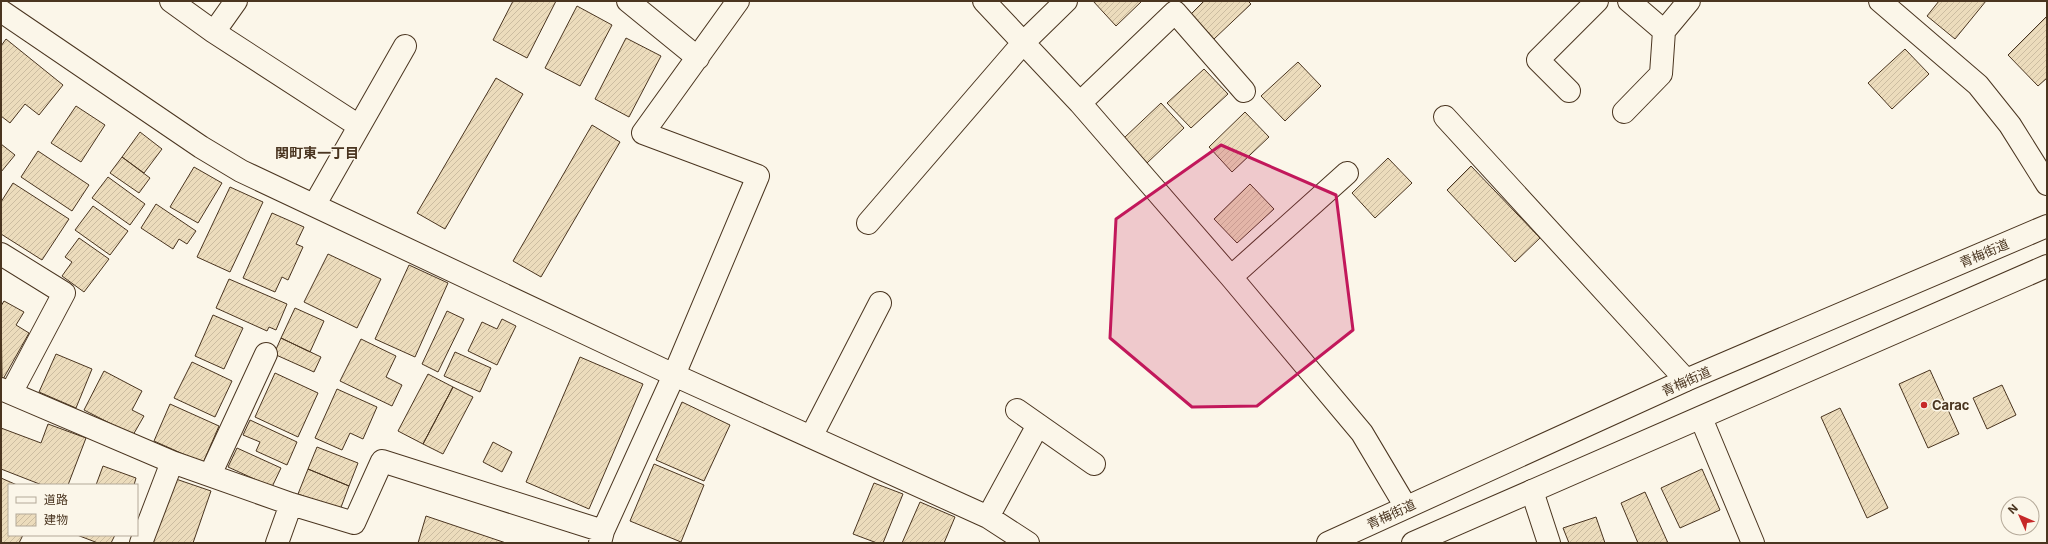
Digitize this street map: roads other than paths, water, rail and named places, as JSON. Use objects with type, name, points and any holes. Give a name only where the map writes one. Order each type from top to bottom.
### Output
[{"type":"street","points":[[171,1],[214,32],[359,126]]},
{"type":"street","points":[[214,32],[236,1]]},
{"type":"street","points":[[628,1],[698,58]]},
{"type":"street","points":[[1,254],[64,293],[6,391],[172,462],[290,504],[354,523],[382,461],[601,537],[674,375],[758,176],[643,133],[738,1]]},
{"type":"street","points":[[984,1],[1080,103],[1231,277],[1362,433],[1406,507]]},
{"type":"street","points":[[868,223],[1023,43],[1066,1]]},
{"type":"street","points":[[1568,91],[1538,60],[1597,1]]},
{"type":"street","points":[[1629,1],[1664,31]]},
{"type":"street","points":[[1624,112],[1661,74],[1664,31],[1689,1]]},
{"type":"street","points":[[1887,3],[1978,85],[2010,124],[2047,184]]},
{"type":"street","points":[[1,11],[201,147],[241,171],[315,204],[674,375],[988,517],[1028,543]]},
{"type":"street","points":[[1080,103],[1175,12],[1244,91]]},
{"type":"street","points":[[315,204],[405,46]]},
{"type":"street","points":[[1445,117],[1686,380]]},
{"type":"street","points":[[1231,277],[1347,173]]},
{"type":"street","name":"青梅街道","points":[[1328,543],[1686,380],[2047,226]]},
{"type":"street","points":[[1425,541],[1532,491],[2047,266]]},
{"type":"street","points":[[811,437],[880,303]]},
{"type":"street","points":[[210,475],[266,354]]},
{"type":"street","points":[[1017,410],[1094,464]]},
{"type":"street","points":[[1701,418],[1753,543]]},
{"type":"street","points":[[988,517],[1038,425]]},
{"type":"street","points":[[141,543],[172,462]]},
{"type":"street","points":[[1532,491],[1549,543]]},
{"type":"street","points":[[277,543],[290,504]]},
{"type":"place","name":"Carac","points":[[1924,405]]},
{"type":"district","name":"関町東一丁目","points":[[317,152]]}]
